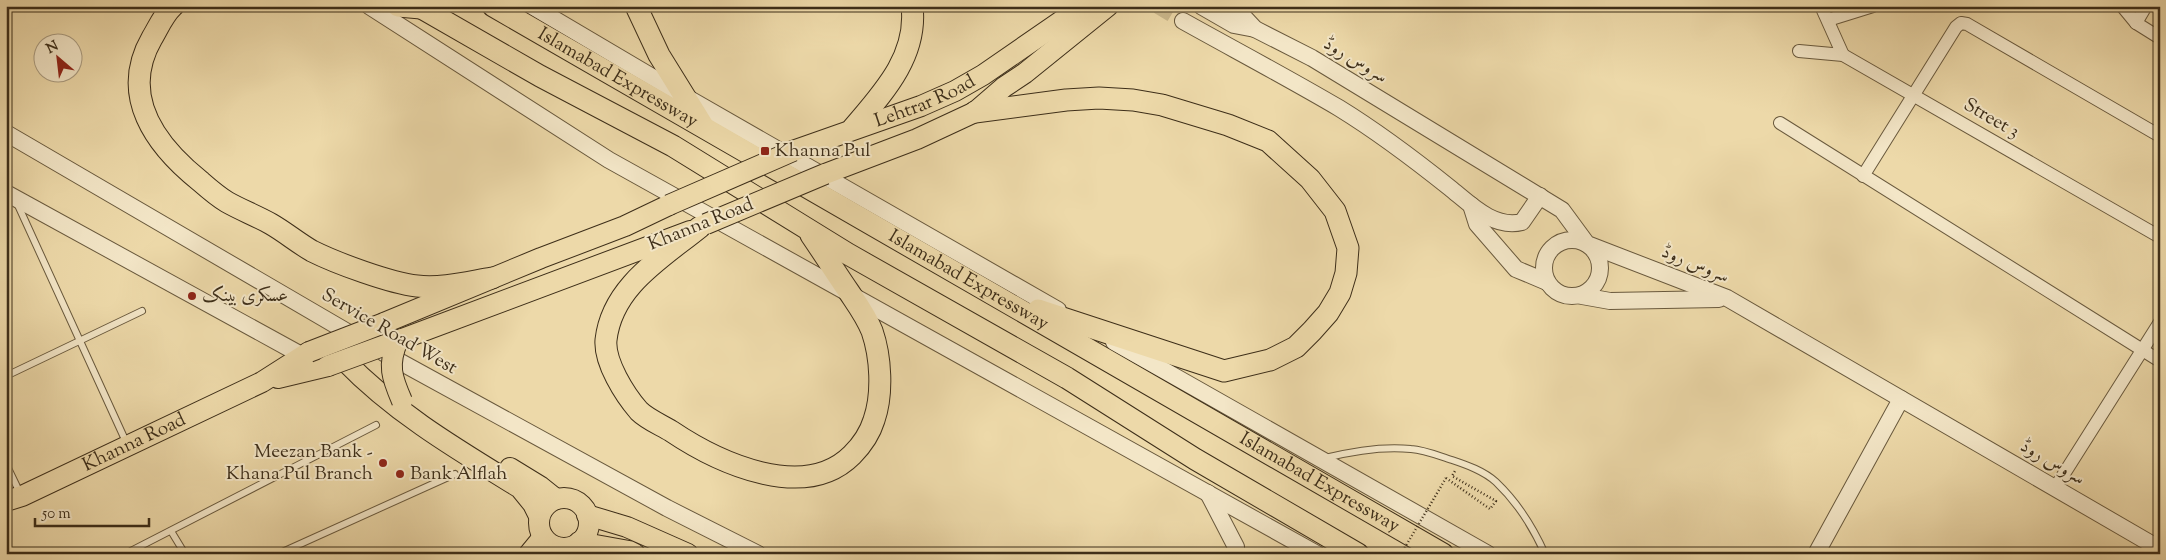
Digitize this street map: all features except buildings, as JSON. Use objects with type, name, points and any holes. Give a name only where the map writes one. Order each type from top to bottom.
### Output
[{"type":"highway","points":[[173,6],[150,42],[140,63],[140,93],[147,122],[153,134],[172,157],[194,176],[225,201],[270,223],[313,251],[368,273],[416,286],[440,285],[492,278]]},
{"type":"highway","points":[[398,6],[419,7]]},
{"type":"highway","name":"Islamabad Expressway","points":[[493,6],[1443,554]]},
{"type":"highway","points":[[636,6],[660,55],[704,128]]},
{"type":"highway","points":[[853,128],[886,89],[899,68],[912,38],[912,6]]},
{"type":"highway","name":"Islamabad Expressway","points":[[419,7],[540,76],[674,146],[848,254],[1068,378],[1195,459],[1358,554]]},
{"type":"highway","points":[[975,112],[1066,100],[1099,98],[1132,100],[1162,105],[1228,125],[1268,141],[1310,179],[1334,211],[1348,248],[1346,272],[1340,293],[1328,314],[1312,332],[1296,347],[1270,360],[1224,371],[1089,328],[990,293]]},
{"type":"highway","points":[[703,226],[637,277],[624,292],[616,305],[606,341],[608,357],[618,380],[640,412],[706,452],[744,468],[791,476],[812,475],[842,465],[858,449],[871,430],[878,409],[880,389],[876,350],[872,331],[864,313],[808,230]]},
{"type":"main road","name":"Lehtrar Road","points":[[669,205],[794,150],[921,106],[955,91],[1083,6]]},
{"type":"main road","name":"Khanna Road","points":[[262,382],[336,363],[703,226],[825,174],[917,139],[975,112],[1108,6]]},
{"type":"main road","name":"Khanna Road","points":[[14,499],[262,382],[306,354],[625,226],[669,205]]},
{"type":"main road","points":[[400,339],[391,367],[402,402],[541,487],[556,499]]},
{"type":"main road","points":[[336,363],[366,383],[398,410],[520,488],[540,516]]},
{"type":"main road","points":[[529,554],[560,546],[588,530],[587,514],[578,502],[571,499],[556,499],[543,509],[538,524],[560,546],[621,549],[635,554]]},
{"type":"main road","points":[[587,514],[628,527],[688,554]]},
{"type":"street","points":[[369,6],[610,160],[1318,554]]},
{"type":"street","points":[[532,6],[686,97],[1488,554]]},
{"type":"street","points":[[1201,6],[1234,25],[1255,29]]},
{"type":"street","name":"سروس روڈ","points":[[1229,6],[1241,14],[1255,29],[1312,58],[1562,210],[1587,244],[1726,298],[2160,549]]},
{"type":"street","points":[[1822,6],[1843,55]]},
{"type":"street","points":[[1828,20],[1873,6]]},
{"type":"street","points":[[2122,6],[2136,23],[2160,38]]},
{"type":"street","points":[[2136,23],[2146,6]]},
{"type":"street","points":[[1183,21],[1340,109],[1412,158],[1471,205],[1499,222],[1512,224],[1522,222],[1540,196]]},
{"type":"street","points":[[1863,176],[1956,27],[1961,24],[1967,24],[2160,136]]},
{"type":"street","name":"Street 3","points":[[1798,52],[1843,55],[2160,237]]},
{"type":"street","points":[[1780,123],[2160,361]]},
{"type":"street","name":"Service Road West","points":[[6,133],[434,381],[667,508],[758,554]]},
{"type":"street","points":[[10,195],[306,354]]},
{"type":"street","points":[[1471,205],[1477,224],[1516,269],[1547,282],[1556,292],[1568,297],[1582,296],[1610,301],[1726,298]]},
{"type":"street","points":[[1547,282],[1544,271],[1546,258],[1552,248],[1563,241],[1575,240],[1587,244],[1596,253],[1601,265],[1600,278],[1593,289],[1582,296]]},
{"type":"street","points":[[2056,488],[2160,322]]},
{"type":"street","points":[[1816,554],[1901,399]]},
{"type":"street","points":[[1207,492],[1236,547],[1235,554]]},
{"type":"lane","points":[[10,195],[128,445]]},
{"type":"lane","points":[[6,376],[79,343],[142,311]]},
{"type":"lane","points":[[124,554],[376,425]]},
{"type":"lane","points":[[1321,459],[1349,452],[1378,449],[1412,449],[1474,468],[1494,481],[1516,504],[1536,534],[1545,554]]},
{"type":"lane","points":[[6,464],[14,499]]},
{"type":"lane","points":[[278,554],[455,474]]},
{"type":"lane","points":[[171,531],[185,554]]},
{"type":"path","points":[[1401,554],[1446,478],[1490,509],[1496,502],[1452,476],[1461,463]]},
{"type":"tunnel","points":[[1158,6],[1183,21]]},
{"type":"place","name":"Khanna Pul","points":[[765,151]]},
{"type":"place","name":"عسکری بینک","points":[[192,296]]},
{"type":"place","name":"Meezan Bank - Khana Pul Branch","points":[[383,463]]},
{"type":"place","name":"Bank Alflah","points":[[400,474]]}]
